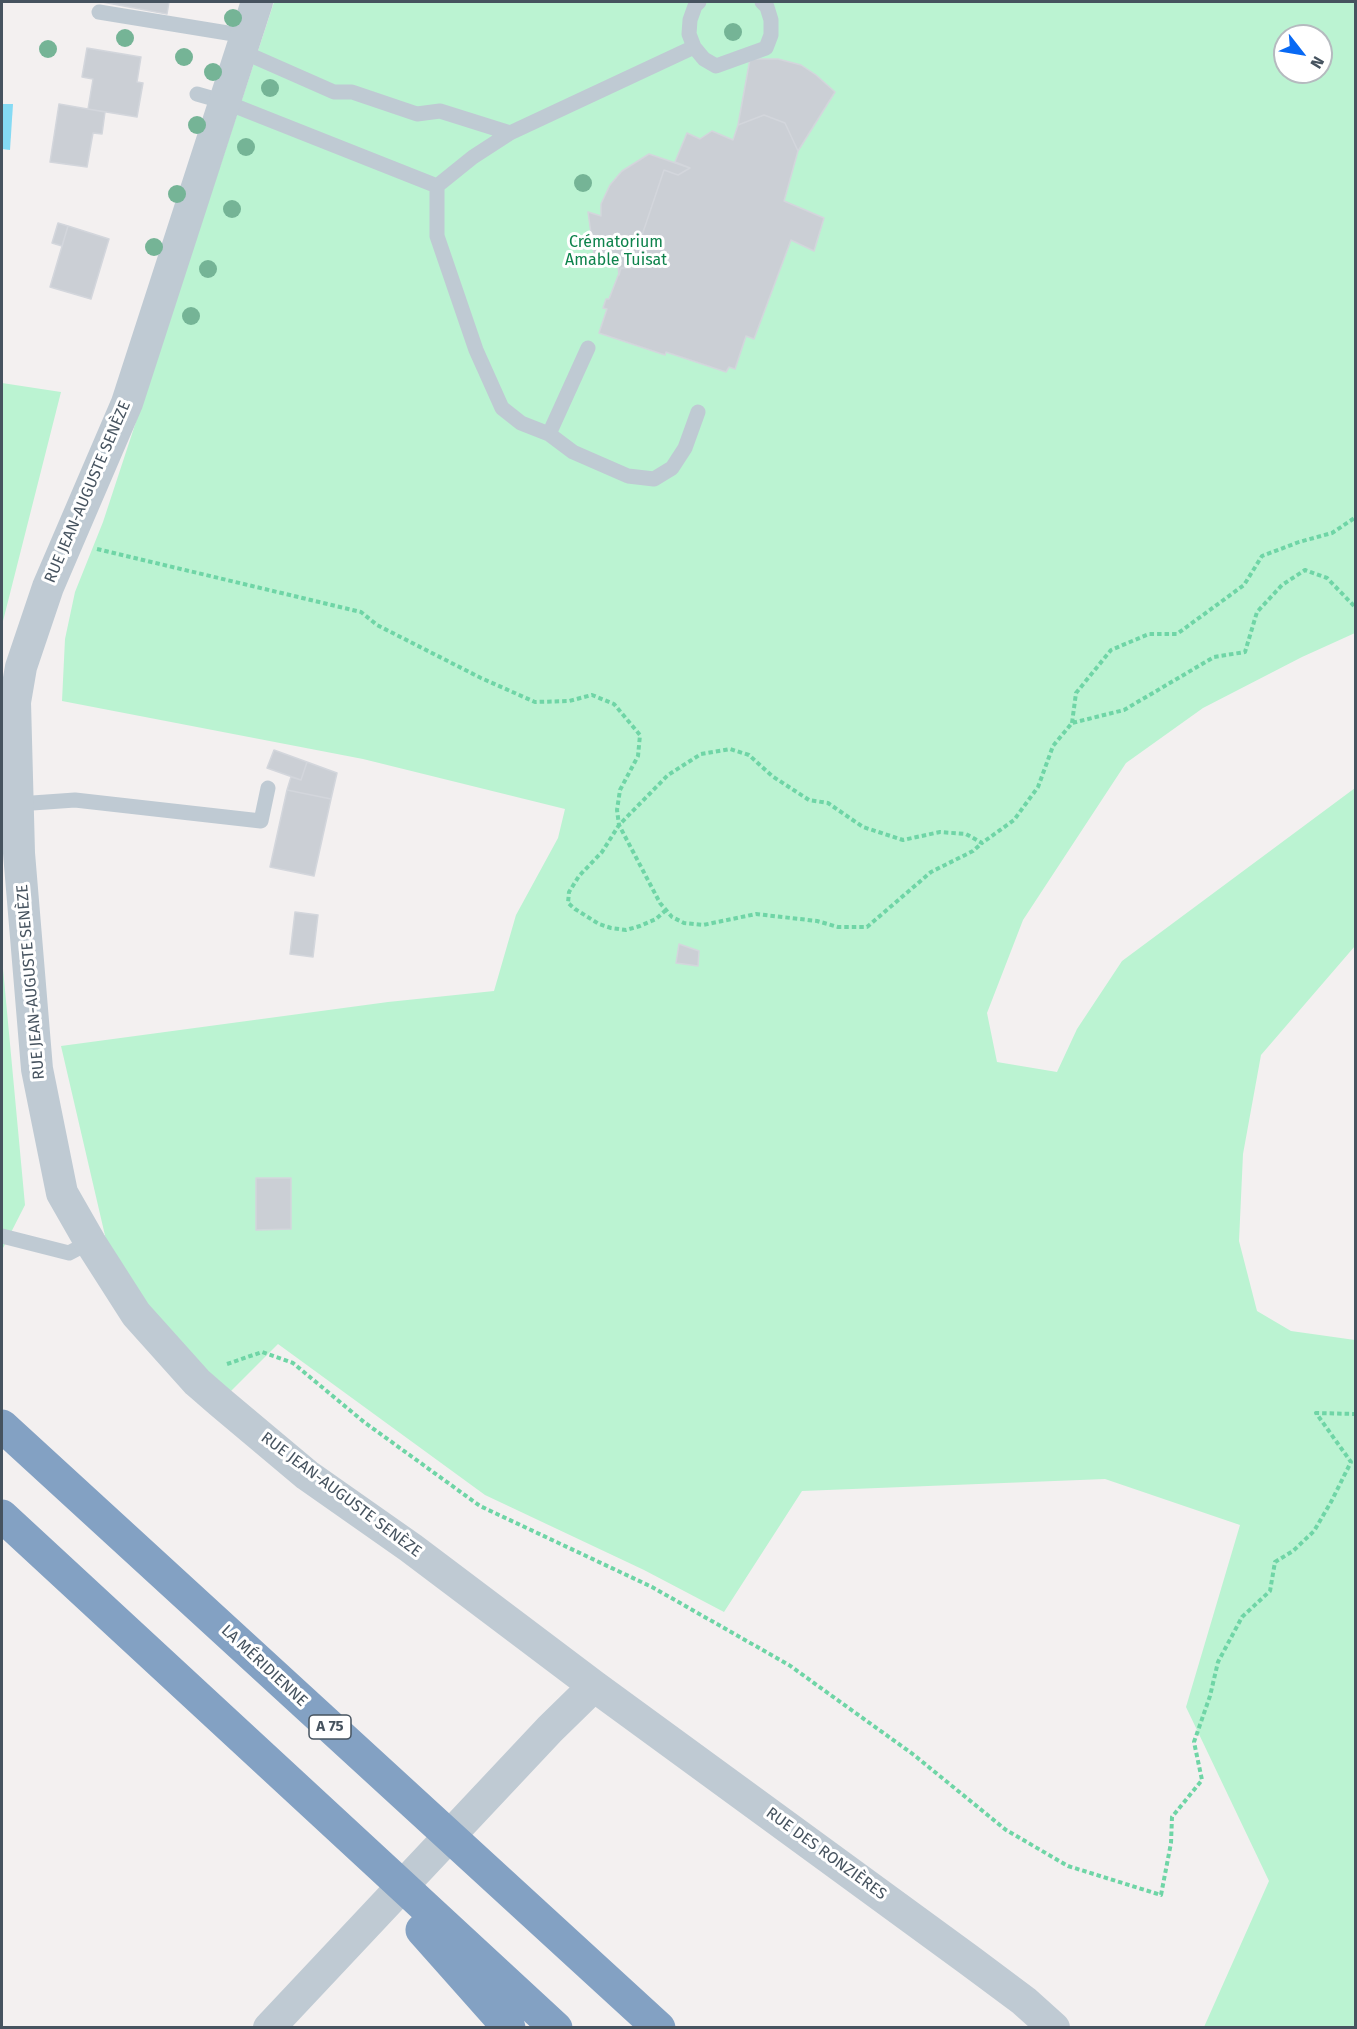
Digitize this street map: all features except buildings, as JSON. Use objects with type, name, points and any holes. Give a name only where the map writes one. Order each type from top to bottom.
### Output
[{"type":"highway","name":"LA MÉRIDIENNE","points":[[2,1426],[659,2028]]},
{"type":"highway","points":[[2,1516],[556,2028]]},
{"type":"highway","points":[[306,1798],[509,2028]]},
{"type":"street","name":"RUE JEAN-AUGUSTE SENÈZE","points":[[257,2],[243,44],[211,98],[127,403],[48,587],[21,667],[15,702],[19,853],[37,1069],[62,1192],[90,1242],[136,1314],[197,1382],[308,1475],[411,1548],[594,1686]]},
{"type":"street","points":[[269,2028],[550,1729],[594,1686]]},
{"type":"street","name":"RUE DES RONZIÈRES","points":[[594,1686],[969,1960],[1024,2001],[1054,2028]]},
{"type":"lane","points":[[699,2],[690,20],[689,34],[694,47],[704,59],[716,66],[766,48],[771,35],[771,20],[762,2]]},
{"type":"lane","points":[[99,12],[243,44],[334,92],[352,92],[417,114],[440,111],[510,133]]},
{"type":"lane","points":[[437,186],[473,157],[510,133],[694,47]]},
{"type":"lane","points":[[211,98],[437,186]]},
{"type":"lane","points":[[437,186],[437,236],[476,350],[502,408],[521,423],[549,434],[573,452],[628,476],[654,479],[672,468],[685,448],[698,412]]},
{"type":"lane","points":[[549,434],[588,348]]},
{"type":"lane","points":[[18,804],[75,800],[261,821],[268,788]]},
{"type":"lane","points":[[2,1236],[69,1252],[90,1242]]},
{"type":"path","points":[[68,540],[104,552],[361,612],[377,625],[460,668],[536,702],[569,701],[592,695],[614,704],[640,735],[638,756],[620,790],[617,810],[619,825],[638,863],[672,917],[684,923],[703,925],[756,914],[817,921],[838,927],[867,927],[931,872],[973,851],[1014,820],[1038,787],[1053,746],[1072,723],[1076,693],[1111,650],[1149,634],[1177,634],[1244,585],[1262,556],[1299,542],[1332,534],[1356,517]]},
{"type":"path","points":[[1072,723],[1124,710],[1214,657],[1245,652],[1257,612],[1282,585],[1305,570],[1327,578],[1356,608]]},
{"type":"path","points":[[666,910],[656,919],[626,930],[600,924],[568,903],[569,892],[579,876],[602,852],[619,825],[668,774],[701,754],[730,748],[749,755],[772,776],[808,800],[828,803],[863,827],[903,840],[940,832],[966,834],[982,843]]},
{"type":"path","points":[[197,1382],[229,1363],[262,1352],[293,1363],[364,1422],[480,1506],[652,1587],[789,1665],[914,1755],[1006,1830],[1068,1866],[1161,1895],[1171,1843],[1172,1817],[1202,1779],[1194,1742],[1210,1696],[1218,1662],[1242,1617],[1270,1591],[1275,1562],[1293,1551],[1314,1531],[1351,1462],[1316,1413],[1356,1414]]},
{"type":"green space","name":"Crématorium Amable Tuisat","points":[[274,2],[1355,2],[1355,633],[1302,657],[1203,708],[1126,763],[1023,920],[987,1013],[997,1062],[1057,1072],[1077,1029],[1122,961],[1355,788],[1355,946],[1261,1055],[1243,1154],[1239,1241],[1257,1311],[1291,1331],[1355,1340],[1355,2027],[1204,2027],[1269,1881],[1186,1707],[1240,1525],[1105,1479],[802,1491],[724,1612],[644,1570],[485,1495],[278,1344],[220,1402],[110,1257],[61,1046],[388,1002],[494,991],[516,915],[558,838],[565,809],[363,759],[62,701],[65,639],[75,592],[103,522]]},
{"type":"green space","points":[[2,383],[61,392],[2,625]]},
{"type":"green space","points":[[2,958],[25,1205],[2,1250]]},
{"type":"water","points":[[2,104],[13,104],[10,150],[2,149]]}]
